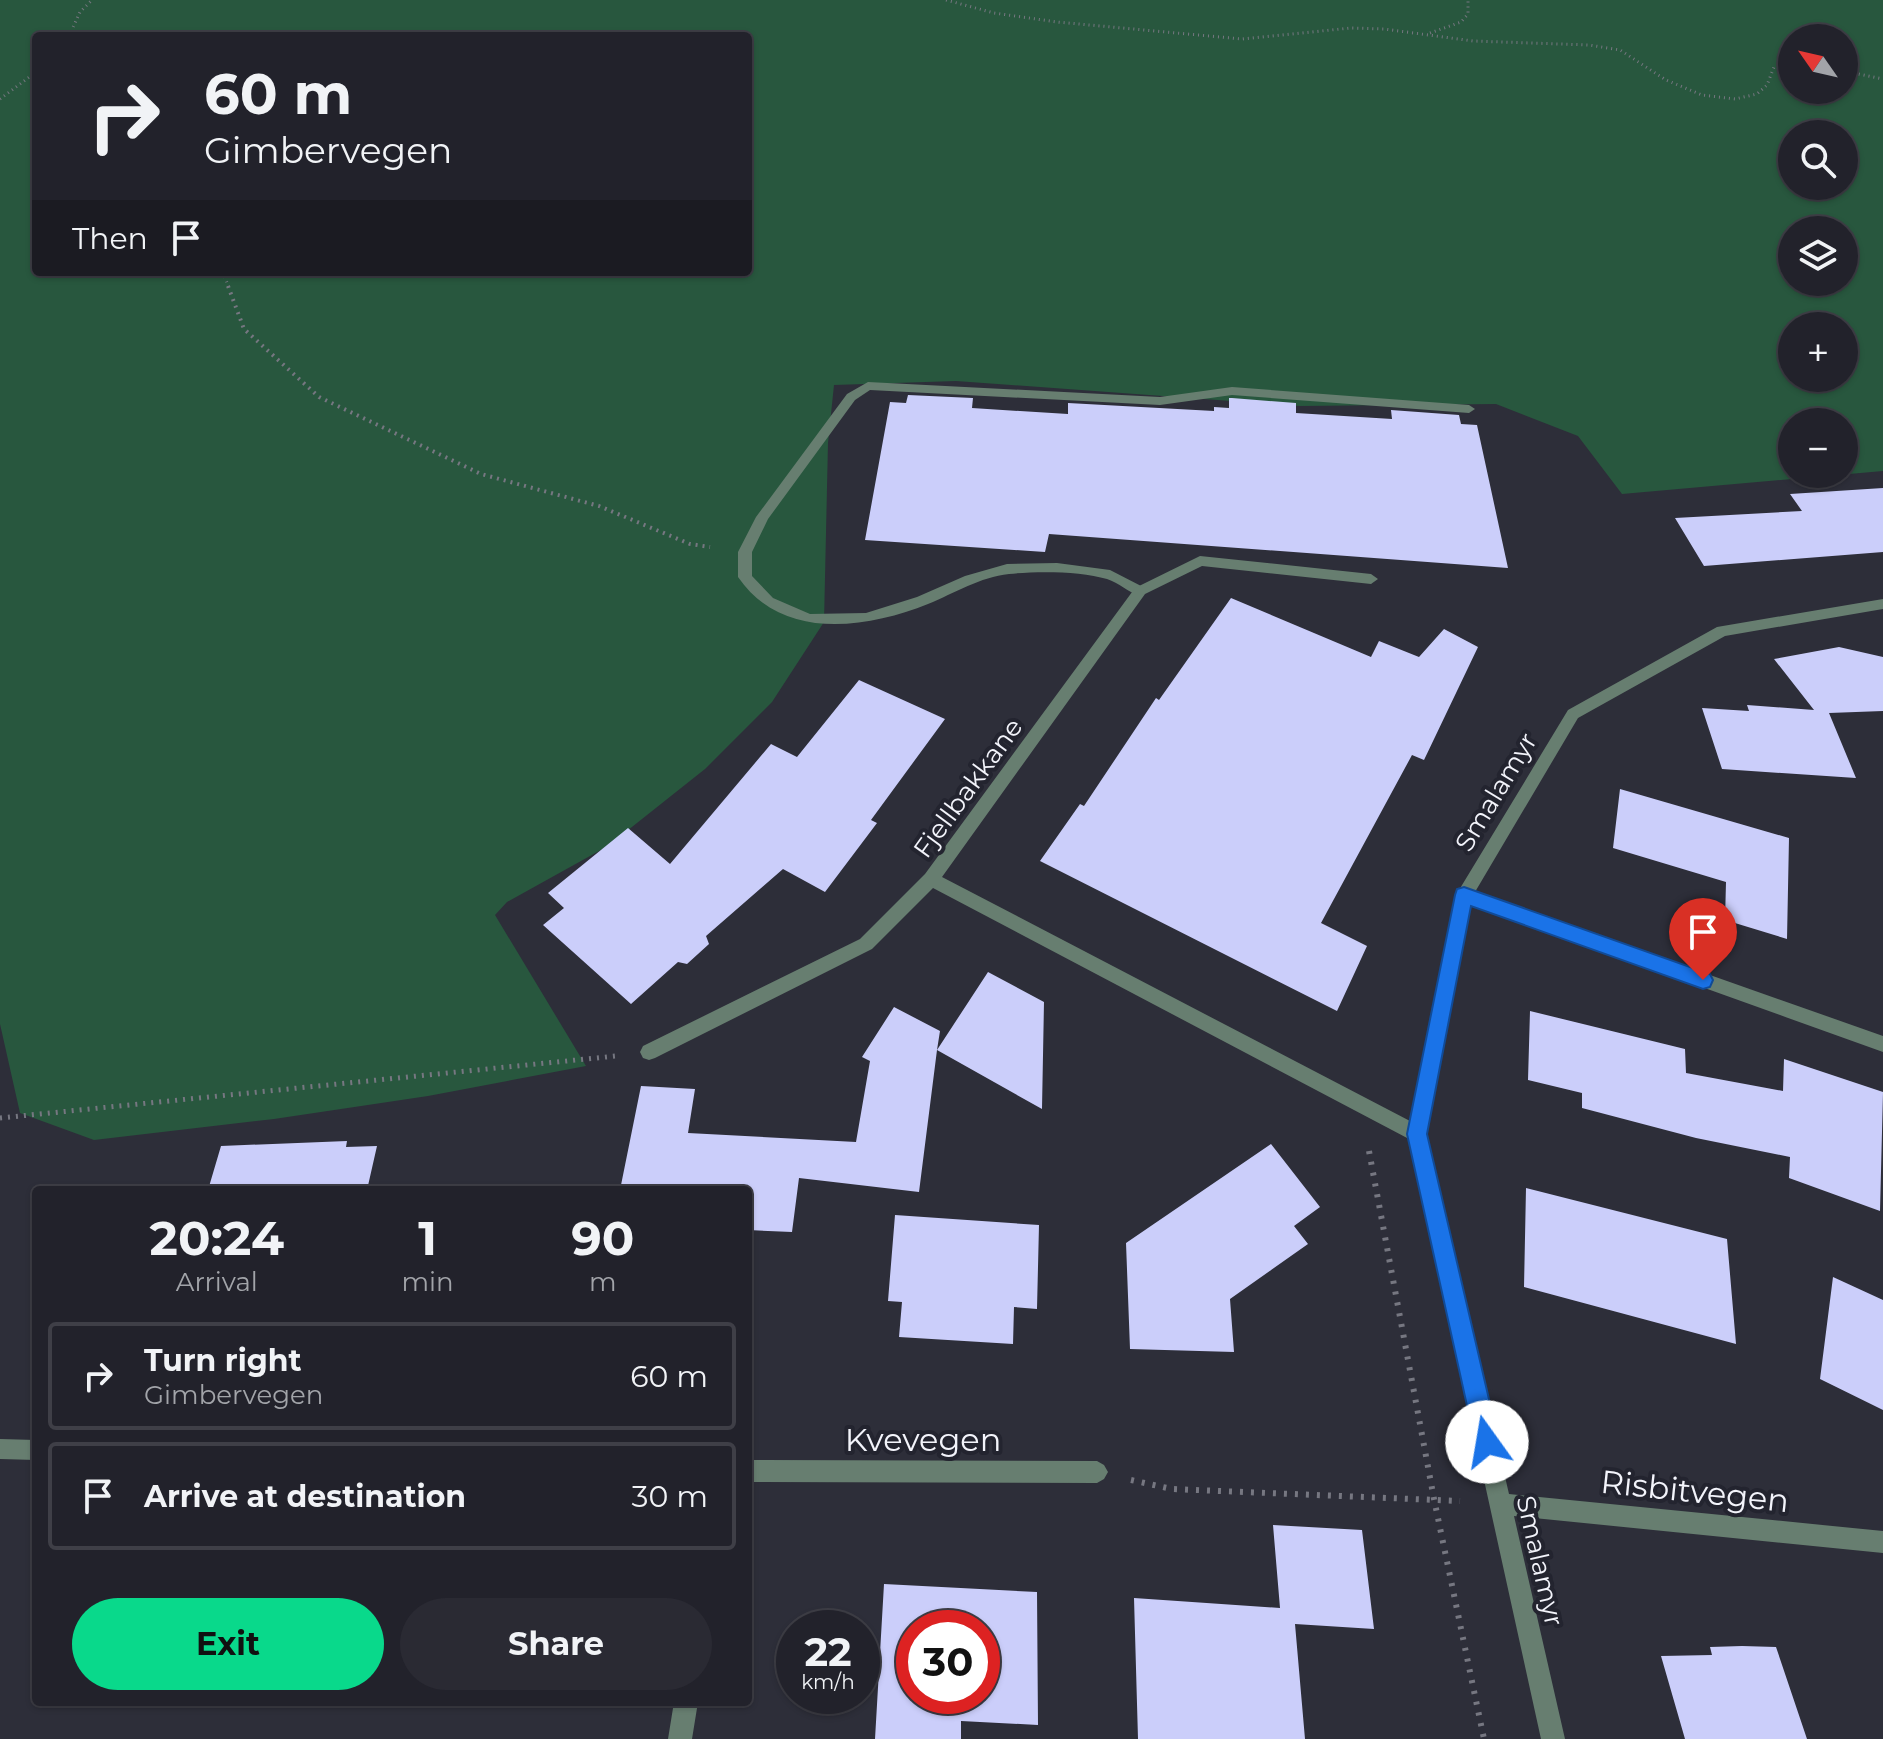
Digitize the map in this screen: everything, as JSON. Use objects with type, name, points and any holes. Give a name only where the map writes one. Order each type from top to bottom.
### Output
[{"type":"street","points":[[1140,591],[1110,575],[1057,568],[1007,569],[970,579],[922,601],[866,618],[809,619],[768,602],[745,577],[745,552],[762,517],[851,397],[868,386],[1160,401],[1232,391],[1469,409]]},
{"type":"street","name":"Fjellbakkane","points":[[1371,579],[1200,561],[1140,591],[931,879],[1417,1134]]},
{"type":"street","name":"Smalamyr","points":[[1553,1739],[1417,1134],[1464,895],[1573,714],[1722,631],[1883,604]]},
{"type":"street","points":[[649,1052],[866,944],[931,879]]},
{"type":"street","points":[[1464,895],[1883,1044]]},
{"type":"street","points":[[0,1449],[32,1450]]},
{"type":"street","name":"Kvevegen","points":[[752,1471],[1097,1472]]},
{"type":"street","name":"Risbitvegen","points":[[1501,1504],[1883,1542]]},
{"type":"street","points":[[680,1739],[685,1706]]},
{"type":"path","points":[[71,32],[80,12],[92,0]]},
{"type":"path","points":[[946,0],[994,13],[1057,22],[1242,39],[1351,28],[1429,33],[1473,41],[1589,45],[1620,50],[1666,80],[1702,95],[1735,99],[1757,94],[1767,85],[1774,67],[1778,66]]},
{"type":"path","points":[[1429,33],[1461,22],[1468,14],[1468,0]]},
{"type":"path","points":[[1858,74],[1883,79]]},
{"type":"path","points":[[0,99],[32,75]]},
{"type":"path","points":[[224,276],[244,329],[319,397],[481,474],[599,506],[690,544],[745,552]]},
{"type":"path","points":[[0,1118],[649,1052]]},
{"type":"path","points":[[1359,1103],[1434,1499],[1484,1739]]},
{"type":"path","points":[[1097,1472],[1172,1489],[1434,1499]]},
{"type":"green space","points":[[0,0],[1883,0],[1883,471],[1858,473],[1858,408],[1778,408],[1778,480],[1622,494],[1578,436],[1496,404],[1300,406],[956,381],[834,385],[828,443],[824,622],[772,702],[705,769],[608,846],[507,902],[495,915],[586,1066],[428,1096],[274,1119],[94,1140],[20,1113],[0,1024]]},
{"type":"building","points":[[908,395],[973,398],[972,408],[1068,414],[1068,403],[1214,411],[1214,407],[1229,408],[1229,398],[1232,398],[1296,403],[1296,413],[1392,419],[1391,410],[1459,415],[1461,424],[1477,425],[1508,568],[1049,534],[1045,552],[865,540],[890,402],[906,403]]},
{"type":"building","points":[[1883,488],[1883,552],[1704,566],[1675,518],[1802,511],[1790,494]]},
{"type":"building","points":[[1231,598],[1371,657],[1379,641],[1419,657],[1444,629],[1478,647],[1424,760],[1412,755],[1321,923],[1367,946],[1337,1011],[1040,861],[1080,804],[1084,806],[1156,698],[1159,700]]},
{"type":"building","points":[[1839,647],[1883,657],[1883,711],[1829,713],[1856,778],[1722,769],[1702,708],[1749,711],[1747,705],[1814,710],[1774,659]]},
{"type":"building","points":[[859,680],[945,719],[871,820],[877,823],[825,892],[783,869],[706,936],[709,944],[687,964],[678,962],[631,1004],[543,925],[564,908],[548,893],[628,828],[670,864],[771,744],[797,757]]},
{"type":"building","points":[[1620,789],[1789,838],[1787,939],[1725,920],[1726,882],[1613,848]]},
{"type":"building","points":[[988,972],[1044,1002],[1042,1109],[937,1050]]},
{"type":"building","points":[[894,1007],[940,1031],[919,1192],[799,1178],[792,1232],[752,1230],[752,1186],[621,1186],[641,1086],[695,1089],[688,1133],[856,1142],[870,1061],[862,1057]]},
{"type":"building","points":[[1530,1011],[1685,1049],[1686,1073],[1783,1091],[1784,1059],[1883,1092],[1880,1211],[1789,1178],[1790,1157],[1696,1138],[1582,1108],[1582,1093],[1528,1080]]},
{"type":"building","points":[[347,1141],[346,1147],[377,1146],[368,1186],[209,1186],[221,1146]]},
{"type":"building","points":[[1271,1144],[1320,1207],[1294,1226],[1308,1244],[1230,1299],[1234,1352],[1130,1349],[1126,1243]]},
{"type":"building","points":[[1526,1188],[1727,1239],[1736,1344],[1524,1287]]},
{"type":"building","points":[[895,1215],[1039,1225],[1037,1309],[1014,1307],[1013,1344],[899,1337],[902,1302],[888,1301]]},
{"type":"building","points":[[1833,1277],[1883,1300],[1883,1410],[1820,1379]]},
{"type":"building","points":[[1273,1525],[1362,1530],[1374,1629],[1295,1624],[1305,1739],[1138,1739],[1134,1598],[1280,1608]]},
{"type":"building","points":[[884,1584],[1037,1592],[1038,1725],[961,1721],[961,1739],[875,1739],[876,1714],[880,1714]]},
{"type":"building","points":[[1710,1647],[1776,1647],[1807,1739],[1685,1739],[1661,1656],[1712,1655]]},
{"type":"route","points":[[1487,1442],[1417,1134],[1464,895],[1703,980]]}]
